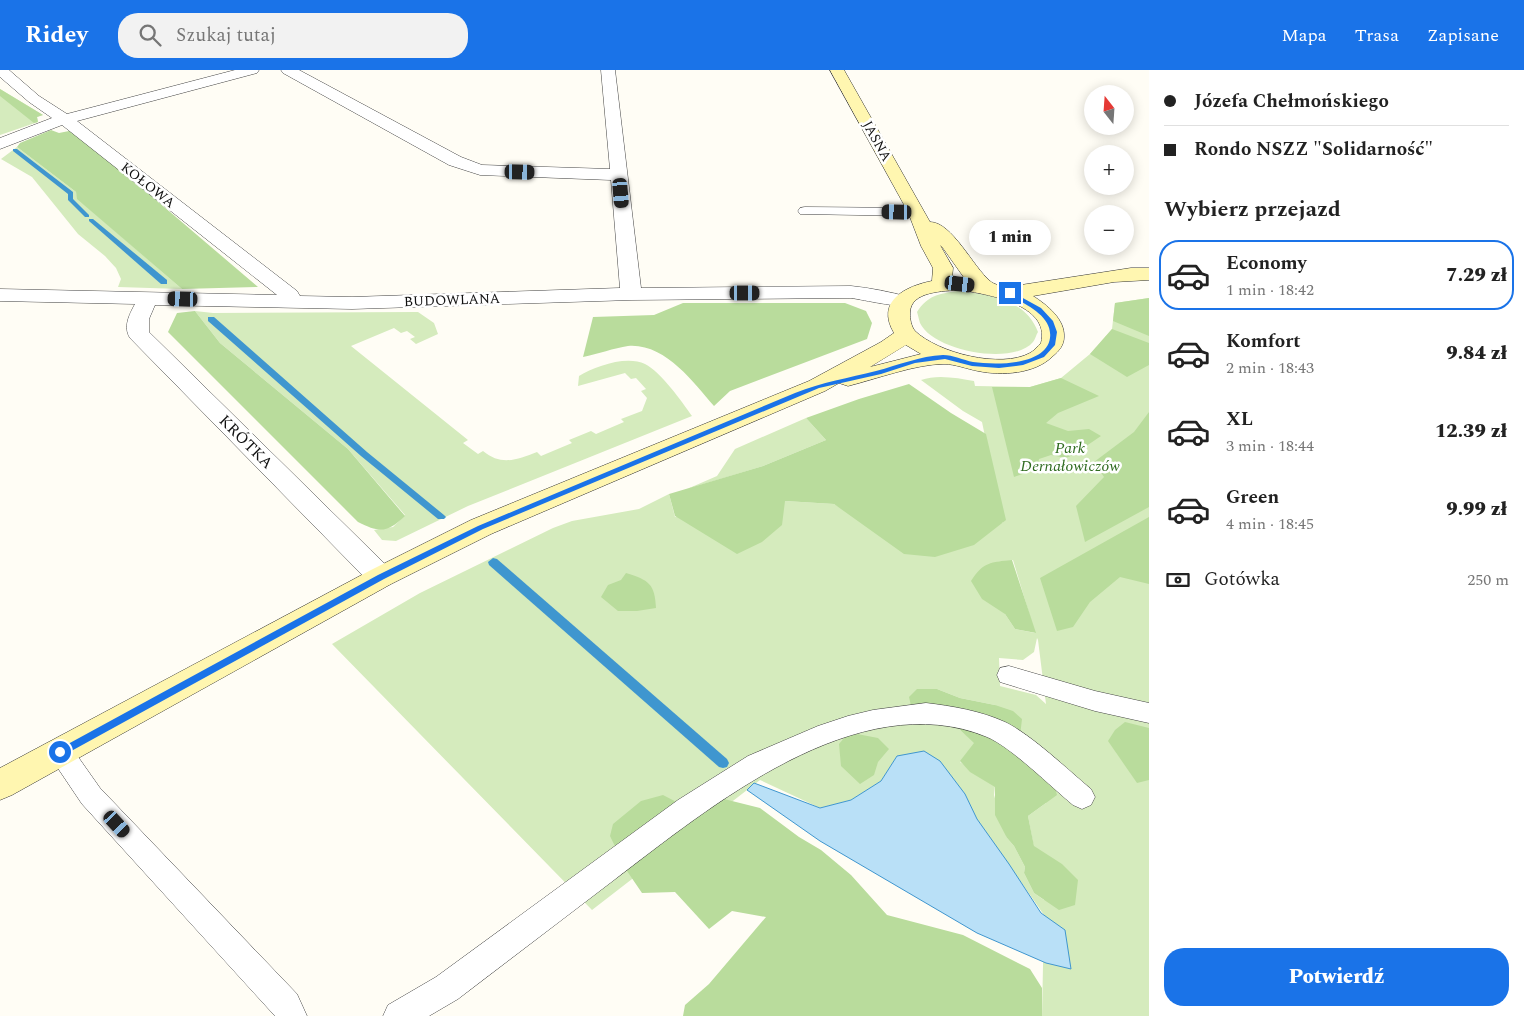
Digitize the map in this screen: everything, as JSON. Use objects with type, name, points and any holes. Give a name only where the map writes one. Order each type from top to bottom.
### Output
[{"type":"street","name":"KOŁOWA","points":[[0,70],[290,295],[288,303]]},
{"type":"street","points":[[0,144],[15,136],[63,120],[252,70]]},
{"type":"street","points":[[288,70],[455,161],[480,170],[620,174]]},
{"type":"street","points":[[608,70],[631,294]]},
{"type":"street","name":"JASNA","points":[[837,70],[917,212],[931,246],[943,268],[942,284]]},
{"type":"street","name":"JASNA","points":[[917,212],[950,244],[969,271],[984,287]]},
{"type":"street","points":[[1010,293],[1056,288],[1102,276],[1149,274]]},
{"type":"street","points":[[1059,311],[1052,345],[1042,356],[1023,363],[999,366],[945,357],[923,348],[906,334],[899,323],[898,311],[902,301],[915,292],[942,284],[984,287],[1010,293],[1039,310],[1059,311],[1100,290],[1149,284]]},
{"type":"street","name":"BUDOWLANA","points":[[0,295],[352,303],[631,294],[851,292],[877,295],[902,301]]},
{"type":"street","name":"KRÓTKA","points":[[148,298],[138,318],[138,333],[381,577]]},
{"type":"street","points":[[0,785],[381,577],[481,528],[817,386],[889,347],[906,334]]},
{"type":"street","points":[[817,386],[914,362],[945,357]]},
{"type":"lane","points":[[805,211],[917,212]]},
{"type":"lane","points":[[1009,675],[1095,701],[1149,713]]},
{"type":"lane","points":[[399,1016],[447,988],[688,808],[757,764],[820,736],[848,726],[873,720],[926,713],[968,721],[997,730],[1082,796]]},
{"type":"lane","points":[[60,752],[91,796],[286,1005],[291,1016]]},
{"type":"green space","points":[[0,89],[43,115],[37,117],[38,122],[0,135]]},
{"type":"green space","points":[[0,89],[43,115],[37,117],[38,122],[34,123],[0,96]]},
{"type":"green space","points":[[51,130],[59,133],[74,130],[258,287],[182,289],[77,199],[76,192],[17,147],[20,143]]},
{"type":"green space","points":[[17,147],[76,192],[78,199],[182,289],[118,287],[121,279],[116,268],[105,256],[78,234],[32,177],[1,159]]},
{"type":"green space","points":[[957,291],[981,294],[1005,300],[1015,305],[1025,312],[1038,332],[1034,341],[1023,349],[1009,353],[992,354],[956,348],[940,341],[928,333],[920,323],[917,312],[925,302],[939,294]]},
{"type":"green space","name":"Park Dernałowiczów","points":[[1149,298],[1149,1016],[1042,1016],[1044,915],[977,819],[965,794],[897,756],[881,781],[851,800],[820,808],[760,780],[592,910],[332,644],[420,593],[553,528],[572,521],[639,509],[669,494],[675,517],[785,501],[834,504],[851,514],[1003,523],[982,422],[963,411],[921,380],[934,377],[948,377],[974,381],[975,386],[1030,387],[1061,378],[1090,354],[1112,329],[1115,303]],"holes":[[[1013,560],[1035,633],[1015,629],[1005,614],[997,562]],[[1037,638],[1046,704],[1036,695],[1000,686],[999,658],[1023,660],[1034,652]],[[937,689],[960,698],[995,705],[1046,803],[1028,816],[1044,900],[1034,893],[1024,873],[1025,867],[1014,846],[1007,838],[994,795],[995,786],[960,762],[975,743],[959,729]]]},
{"type":"green space","points":[[1149,298],[1149,336],[1113,321],[1115,303]]},
{"type":"green space","points":[[683,303],[845,303],[866,311],[872,323],[867,339],[730,391],[714,406],[677,366],[666,357],[654,351],[628,346],[583,357],[593,317],[654,315]]},
{"type":"green space","points":[[195,311],[213,313],[418,312],[434,323],[438,334],[416,344],[410,339],[415,337],[407,331],[401,333],[394,328],[351,346],[468,440],[463,443],[478,454],[483,451],[496,459],[516,459],[537,452],[541,456],[572,443],[569,440],[591,431],[596,434],[624,422],[621,419],[642,411],[647,398],[641,391],[646,389],[636,378],[631,379],[625,373],[578,386],[579,376],[602,365],[620,361],[638,362],[651,368],[671,388],[692,416],[468,506],[396,541],[382,540],[374,530],[393,527],[405,515],[348,449],[220,343]]},
{"type":"green space","points":[[195,311],[220,343],[348,449],[405,516],[393,526],[383,529],[372,528],[358,522],[168,332],[177,313]]},
{"type":"green space","points":[[1112,329],[1149,343],[1149,365],[1127,377],[1090,354]]},
{"type":"green space","points":[[1061,378],[1099,396],[1058,413],[1046,423],[1068,431],[1089,429],[1101,436],[1066,458],[1051,455],[1039,459],[1037,469],[1014,477],[992,387],[1030,387]]},
{"type":"green space","points":[[909,384],[986,434],[1006,520],[974,545],[935,557],[904,554],[834,504],[785,501],[782,525],[762,542],[737,554],[675,516],[669,494],[763,466],[826,440],[806,418]]},
{"type":"green space","points":[[1149,412],[1149,507],[1085,542],[1076,506],[1104,477],[1094,462],[1134,432]]},
{"type":"green space","points":[[806,418],[826,440],[763,466],[687,489],[717,476],[735,449]]},
{"type":"green space","points":[[1149,517],[1149,584],[1120,577],[1090,602],[1073,627],[1057,631],[1040,578]]},
{"type":"green space","points":[[1012,560],[1036,633],[1015,629],[1005,614],[982,599],[971,581],[988,564]]},
{"type":"green space","points":[[626,573],[640,578],[649,584],[654,593],[656,608],[618,611],[601,597],[608,585],[621,580]]},
{"type":"green space","points":[[917,689],[937,689],[960,698],[995,705],[1013,711],[1022,719],[1020,736],[1053,781],[1057,795],[1028,816],[1034,846],[1062,864],[1078,880],[1075,905],[1059,910],[1034,893],[1024,873],[1025,867],[995,815],[995,787],[970,772],[960,761],[974,743],[959,729],[912,710],[909,697]]},
{"type":"green space","points":[[1125,722],[1149,728],[1149,780],[1137,783],[1108,741],[1115,730]]},
{"type":"green space","points":[[857,734],[878,738],[889,749],[878,762],[874,775],[860,784],[841,766],[839,744],[845,737]]},
{"type":"green space","points":[[663,795],[688,808],[724,799],[760,808],[799,837],[821,850],[851,875],[887,915],[963,935],[1030,969],[1042,988],[1042,1016],[683,1016],[685,1005],[709,984],[766,917],[732,911],[709,929],[675,892],[642,893],[627,871],[610,836],[613,824],[641,801]]},
{"type":"water","points":[[924,751],[940,761],[965,794],[977,819],[1041,913],[1065,930],[1071,969],[1046,963],[977,933],[820,841],[747,790],[754,783],[820,808],[851,800],[881,781],[897,756]]},
{"type":"waterway","points":[[15,150],[71,193],[70,199],[87,216]]},
{"type":"waterway","points":[[91,220],[164,282]]},
{"type":"waterway","points":[[211,319],[364,454],[441,517]]},
{"type":"waterway","points":[[493,562],[723,763]]},
{"type":"route","points":[[60,752],[381,577],[481,528],[817,386],[914,362],[945,357],[972,364],[999,366],[1023,363],[1042,356],[1052,345],[1054,332],[1050,321],[1025,300],[1010,293]]}]
